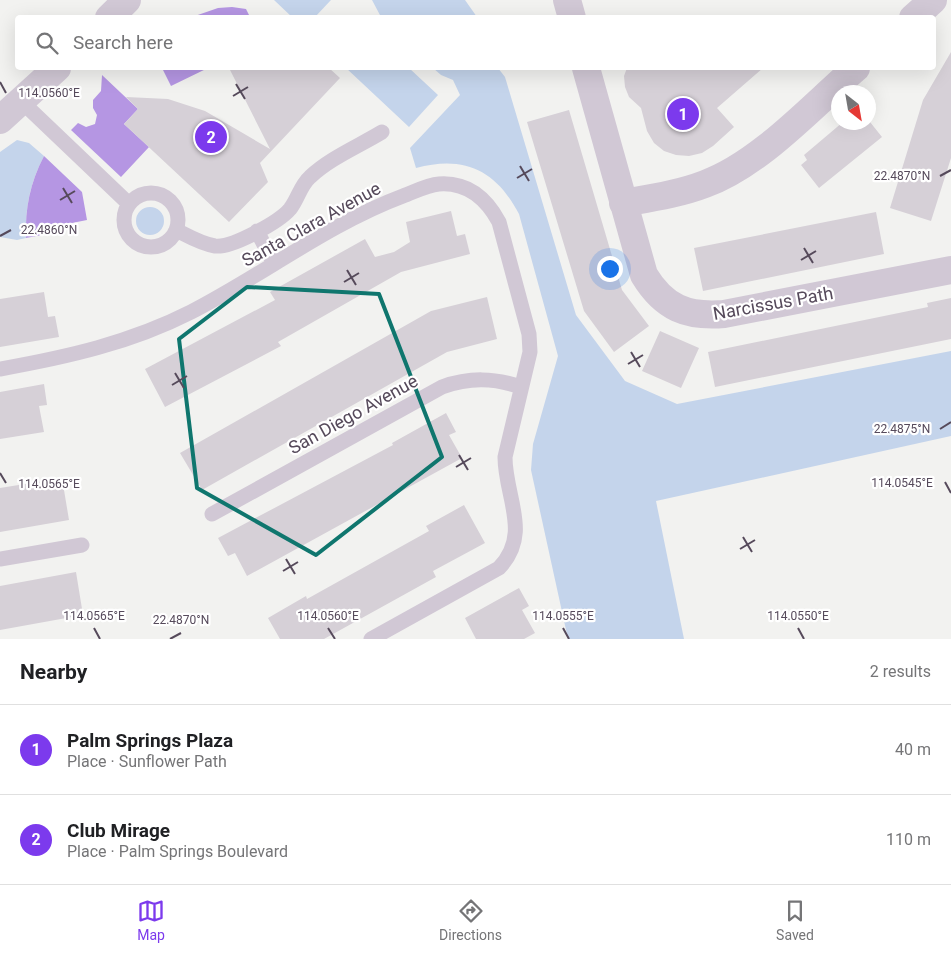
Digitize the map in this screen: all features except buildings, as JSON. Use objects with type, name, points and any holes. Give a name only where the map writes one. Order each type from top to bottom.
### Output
[{"type":"street","points":[[112,15],[127,0]]},
{"type":"street","points":[[567,0],[571,15]]},
{"type":"street","points":[[916,15],[932,0]]},
{"type":"street","points":[[0,120],[55,70]]},
{"type":"street","name":"Narcissus Path","points":[[587,70],[642,268],[652,288],[663,300],[692,314],[724,314],[951,270]]},
{"type":"street","points":[[623,203],[686,191],[727,174],[764,148],[854,70]]},
{"type":"lane","points":[[21,102],[129,204]]},
{"type":"lane","points":[[176,230],[208,245],[227,245],[284,215],[291,208],[304,183],[316,171],[382,132]]},
{"type":"lane","name":"Santa Clara Avenue","points":[[0,368],[69,356],[123,342],[192,311],[352,219],[389,201],[437,184],[453,184],[468,189],[481,197],[492,208],[499,222],[525,316],[530,352],[505,457],[508,488],[517,526],[513,549],[507,559],[489,574],[371,639]]},
{"type":"lane","points":[[145,194],[164,196],[172,202],[178,220],[176,230],[170,239],[160,245],[149,247],[138,243],[129,236],[125,225],[125,214],[129,204],[137,197],[145,194]]},
{"type":"lane","points":[[256,231],[274,264]]},
{"type":"lane","name":"San Diego Avenue","points":[[212,514],[442,387],[457,382],[490,379],[522,387]]},
{"type":"lane","points":[[0,559],[82,545]]},
{"type":"highlighted area","points":[[247,287],[379,294],[442,457],[316,555],[197,488],[179,339]]},
{"type":"shaded area","points":[[274,0],[331,0],[317,15],[290,15]]},
{"type":"shaded area","points":[[372,0],[465,0],[476,15],[380,15]]},
{"type":"shaded area","points":[[218,8],[246,9],[249,15],[198,15]]},
{"type":"shaded area","points":[[163,70],[204,70],[171,86]]},
{"type":"shaded area","points":[[348,70],[411,70],[438,95],[409,127]]},
{"type":"shaded area","points":[[435,70],[500,70],[505,77],[576,315],[625,381],[677,404],[951,351],[951,436],[656,501],[684,639],[568,639],[531,470],[533,444],[558,356],[519,214],[510,199],[500,186],[489,177],[464,165],[433,164],[416,168],[410,148],[460,95],[453,80],[441,75]]},
{"type":"shaded area","points":[[102,75],[138,109],[124,124],[149,147],[121,177],[71,130],[78,123],[86,127],[95,124],[97,115],[93,108],[93,100],[101,91]]},
{"type":"shaded area","points":[[17,140],[29,143],[44,156],[29,196],[26,216],[26,238],[17,240],[0,237],[0,152]]},
{"type":"shaded area","points":[[44,156],[82,192],[87,220],[57,226],[58,232],[26,238],[26,216],[29,196]]},
{"type":"shaded area","points":[[150,207],[160,211],[164,221],[160,231],[150,235],[140,231],[136,221],[140,211]]},
{"type":"place","name":"Palm Springs Plaza","points":[[683,114]]},
{"type":"place","name":"Club Mirage","points":[[211,137]]}]
